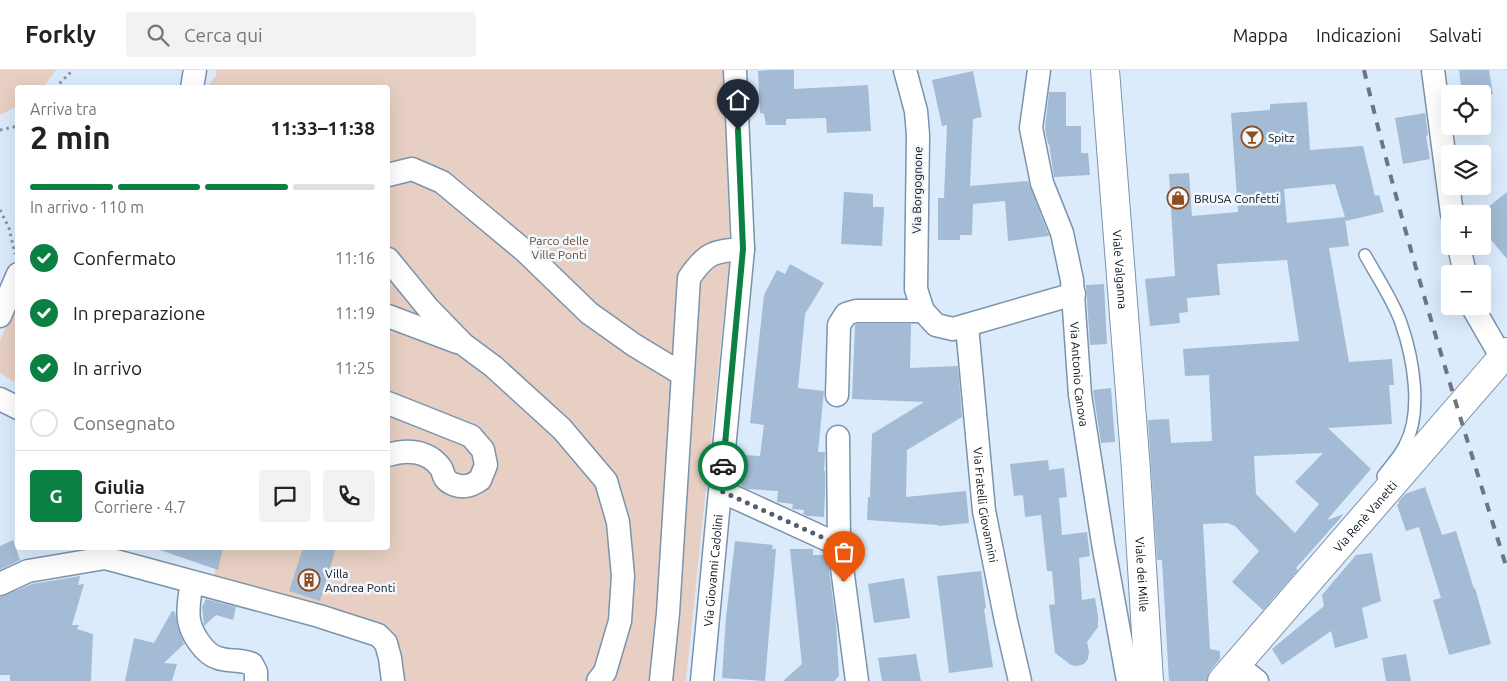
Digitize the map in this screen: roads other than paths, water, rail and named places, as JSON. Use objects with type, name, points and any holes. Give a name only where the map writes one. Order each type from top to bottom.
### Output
[{"type":"main road","name":"Viale Valganna","points":[[1106,70],[1136,470]]},
{"type":"main road","name":"Via Renè Vanetti","points":[[1239,676],[1368,513],[1505,356]]},
{"type":"main road","name":"Viale dei Mille","points":[[1136,470],[1149,681]]},
{"type":"street","points":[[192,85],[195,70]]},
{"type":"street","name":"Via Giovanni Cadolini","points":[[702,681],[743,249],[736,70]]},
{"type":"street","name":"Via Borgognone","points":[[905,70],[916,111],[918,134],[916,290],[923,311]]},
{"type":"street","name":"Via Antonio Canova","points":[[1039,70],[1031,128],[1042,183],[1062,233],[1074,294],[1080,395],[1103,543],[1128,681]]},
{"type":"street","points":[[1433,70],[1451,205]]},
{"type":"street","points":[[390,174],[412,169],[442,182],[526,252],[589,313],[634,345],[682,374]]},
{"type":"street","points":[[661,681],[668,613],[689,278],[700,262],[720,250],[743,249]]},
{"type":"street","points":[[390,261],[428,308],[463,344],[494,367],[562,429],[606,482],[618,522],[622,576],[620,621],[605,672],[598,681]]},
{"type":"street","points":[[0,316],[15,274]]},
{"type":"street","points":[[838,395],[839,325],[846,314],[856,312],[923,311],[936,325],[953,329],[1074,294]]},
{"type":"street","points":[[1478,315],[1505,356]]},
{"type":"street","points":[[390,317],[463,344]]},
{"type":"street","name":"Via Fratelli Giovannini","points":[[966,326],[984,511],[1020,681]]},
{"type":"street","points":[[0,400],[15,407]]},
{"type":"street","points":[[390,403],[471,436],[483,450],[486,465],[480,480],[466,486],[452,484],[445,479],[442,468],[432,458],[416,451],[390,454]]},
{"type":"street","points":[[838,437],[839,545],[857,681]]},
{"type":"street","points":[[721,491],[839,545]]},
{"type":"street","points":[[0,584],[28,571],[88,557],[104,558],[360,628],[378,635],[386,643],[393,681]]},
{"type":"street","points":[[192,582],[188,602],[189,621],[201,647],[217,658],[245,661],[252,664],[256,672],[256,681]]},
{"type":"lane","points":[[1366,255],[1401,321],[1411,358],[1415,397],[1413,426],[1405,446],[1369,495],[1368,513]]},
{"type":"railway","points":[[1364,70],[1413,259],[1507,569]]},
{"type":"place","name":"Spitz","points":[[1252,137]]},
{"type":"place","name":"BRUSA Confetti","points":[[1178,198]]},
{"type":"place","name":"Villa Andrea Ponti","points":[[309,580]]},
{"type":"park label","name":"Parco delle Ville Ponti","points":[[559,247]]}]
